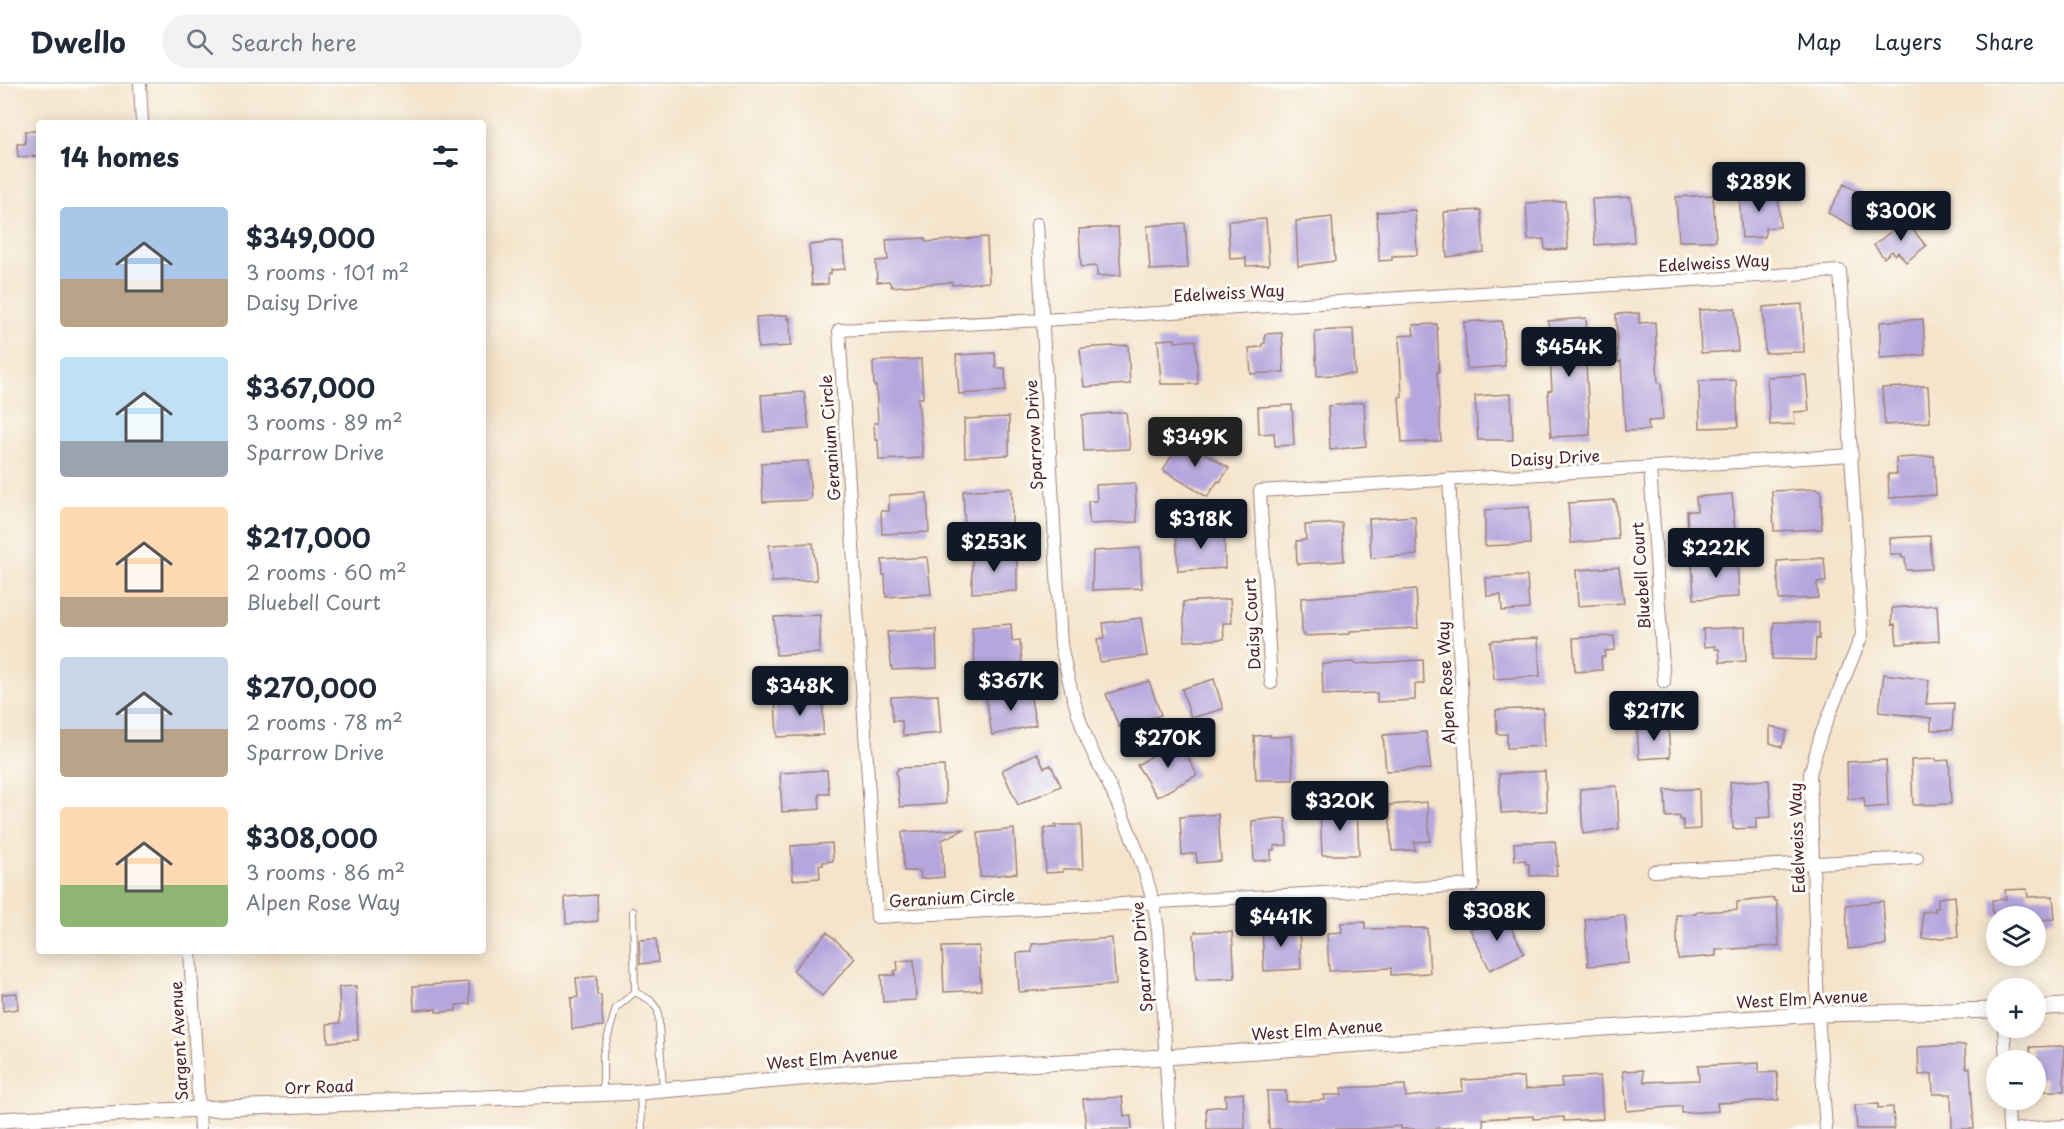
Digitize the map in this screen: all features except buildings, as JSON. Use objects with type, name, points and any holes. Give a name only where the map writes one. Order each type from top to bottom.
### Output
[{"type":"street","points":[[140,84],[142,120]]},
{"type":"street","name":"Sparrow Drive","points":[[1037,224],[1061,645],[1071,690],[1085,735],[1130,831],[1148,877],[1155,903],[1170,1129]]},
{"type":"street","name":"Edelweiss Way","points":[[839,330],[1043,320],[1840,271],[1862,635],[1821,735],[1810,774],[1818,1014],[1826,1129]]},
{"type":"street","name":"Geranium Circle","points":[[839,330],[877,917],[1473,885]]},
{"type":"street","name":"Daisy Drive","points":[[1260,491],[1852,455]]},
{"type":"street","name":"Bluebell Court","points":[[1650,467],[1664,682]]},
{"type":"street","name":"Alpen Rose Way","points":[[1449,479],[1473,885]]},
{"type":"street","name":"Daisy Court","points":[[1260,491],[1271,683]]},
{"type":"street","points":[[1654,871],[1917,858]]},
{"type":"street","name":"Sargent Avenue","points":[[190,954],[200,1129]]},
{"type":"street","points":[[2046,1007],[2064,1006]]},
{"type":"street","name":"West Elm Avenue","points":[[640,1092],[878,1071],[1166,1057],[1818,1014],[1986,1010]]},
{"type":"street","name":"Orr Road","points":[[0,1120],[199,1109],[640,1092]]},
{"type":"street","points":[[2008,1110],[2009,1129]]},
{"type":"street","points":[[2019,1129],[2064,1126]]},
{"type":"lane","points":[[633,911],[635,992]]},
{"type":"lane","points":[[635,992],[650,1000],[658,1010],[663,1090]]},
{"type":"lane","points":[[603,1093],[603,1054],[616,1008],[635,992]]},
{"type":"lane","points":[[640,1092],[642,1129]]}]
